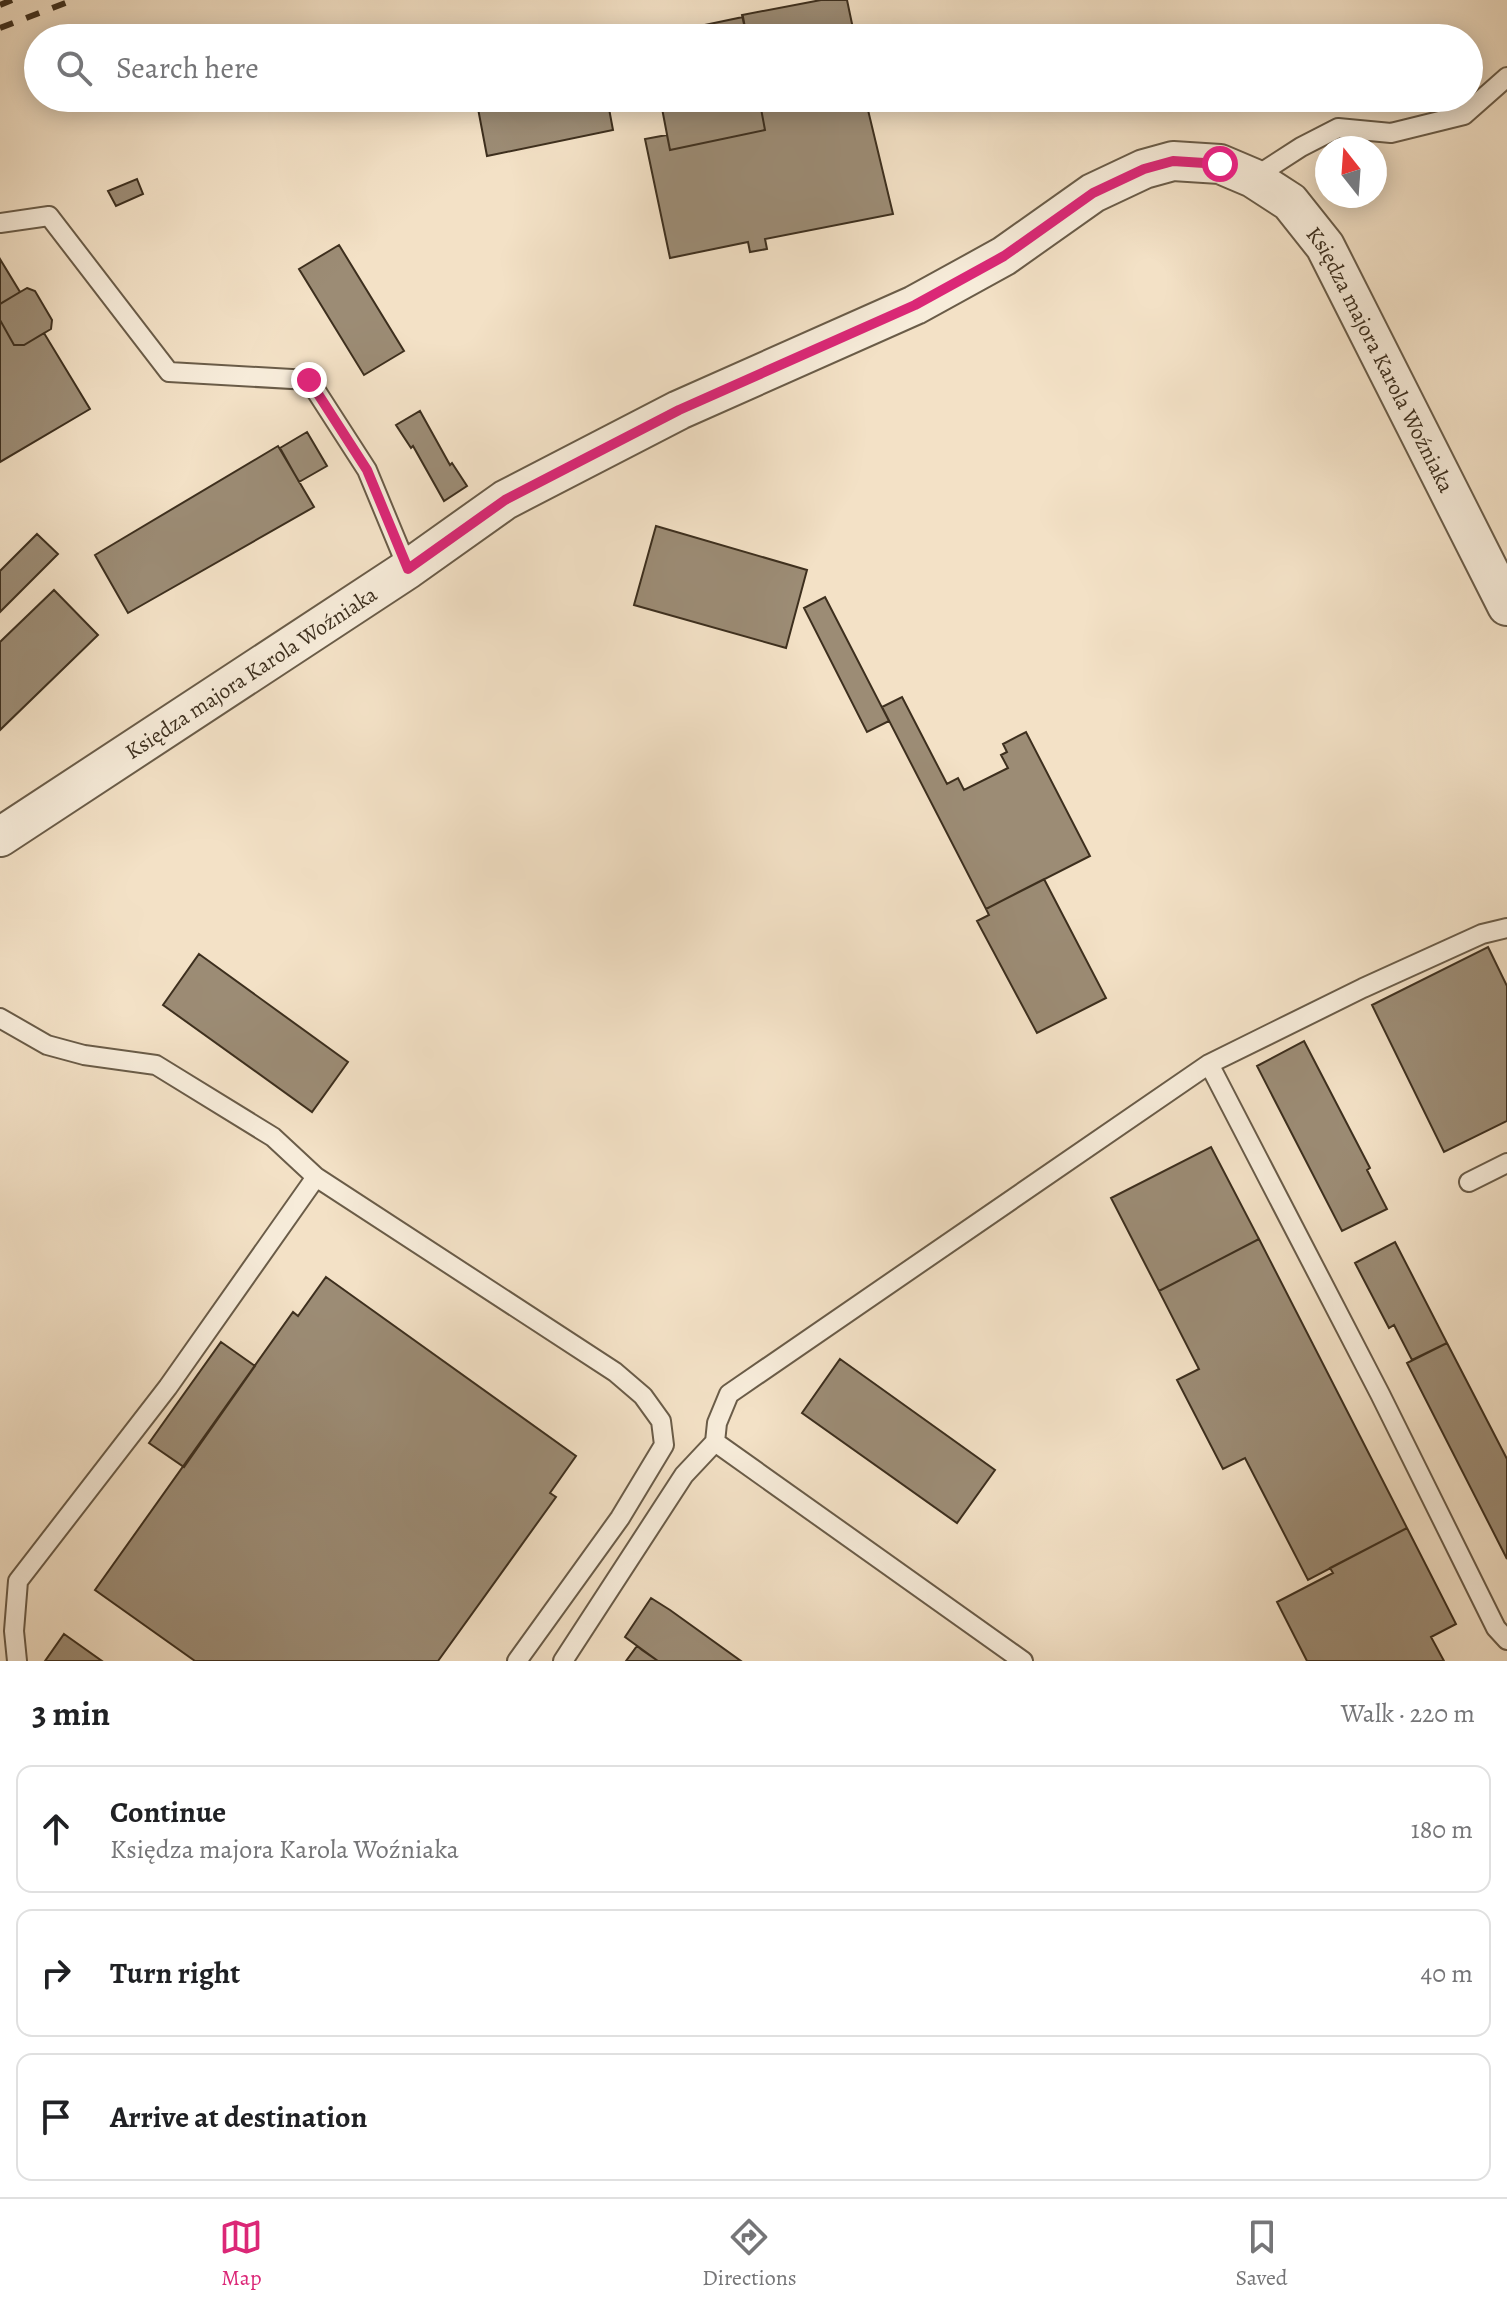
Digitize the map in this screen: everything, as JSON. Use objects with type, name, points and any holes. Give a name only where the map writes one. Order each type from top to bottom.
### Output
[{"type":"street","name":"Księdza majora Karola Woźniaka","points":[[0,837],[408,569],[505,500],[679,410],[915,305],[1004,256],[1093,193],[1144,169],[1173,161],[1220,164],[1253,178],[1290,202],[1325,246],[1507,606]]},
{"type":"lane","points":[[1483,98],[1507,77]]},
{"type":"lane","points":[[1253,178],[1338,128],[1391,133],[1467,112]]},
{"type":"lane","points":[[0,223],[49,216],[169,372],[309,380],[367,470],[408,569]]},
{"type":"lane","points":[[563,1661],[684,1475],[715,1442],[717,1423],[729,1394],[1209,1064],[1363,988],[1482,934],[1507,928]]},
{"type":"lane","points":[[0,1018],[47,1045],[84,1055],[156,1065],[273,1137],[316,1177],[615,1372],[643,1396],[661,1421],[664,1445],[620,1518],[517,1661]]},
{"type":"lane","points":[[1209,1064],[1380,1394],[1496,1628],[1507,1640]]},
{"type":"lane","points":[[1469,1182],[1507,1163]]},
{"type":"lane","points":[[17,1661],[14,1631],[18,1581],[168,1387],[316,1177]]},
{"type":"lane","points":[[715,1442],[1023,1661]]},
{"type":"building","points":[[821,0],[847,0],[852,24],[744,24],[742,15]]},
{"type":"building","points":[[743,17],[744,24],[709,24]]},
{"type":"building","points":[[479,112],[610,112],[613,130],[487,156]]},
{"type":"building","points":[[663,112],[762,112],[765,130],[670,150]]},
{"type":"building","points":[[762,112],[868,112],[893,214],[765,239],[767,249],[750,252],[748,242],[670,258],[645,139],[667,135],[670,150],[765,130]]},
{"type":"building","points":[[137,179],[143,194],[116,206],[108,191]]},
{"type":"building","points":[[339,245],[404,351],[364,375],[299,269]]},
{"type":"building","points":[[0,259],[20,292],[0,304]]},
{"type":"building","points":[[27,288],[35,291],[52,320],[51,329],[24,345],[14,345],[0,320],[0,304]]},
{"type":"building","points":[[0,320],[14,345],[24,345],[44,333],[90,409],[0,462]]},
{"type":"building","points":[[420,411],[450,465],[452,463],[467,486],[444,501],[413,446],[411,448],[396,425]]},
{"type":"building","points":[[307,432],[327,466],[299,482],[280,448]]},
{"type":"building","points":[[278,446],[314,507],[128,613],[95,555]]},
{"type":"building","points":[[656,526],[807,570],[786,648],[634,605]]},
{"type":"building","points":[[37,534],[58,554],[0,612],[0,571]]},
{"type":"building","points":[[54,590],[98,635],[0,730],[0,642]]},
{"type":"building","points":[[825,597],[889,721],[867,732],[804,608]]},
{"type":"building","points":[[902,697],[947,784],[958,778],[964,790],[1008,768],[1001,755],[1007,752],[1003,744],[1026,732],[1090,856],[986,909],[882,707]]},
{"type":"building","points":[[1044,879],[1106,998],[1037,1033],[977,921],[989,915],[986,909]]},
{"type":"building","points":[[1488,947],[1507,986],[1507,1121],[1444,1152],[1372,1005]]},
{"type":"building","points":[[199,954],[348,1062],[312,1112],[163,1005]]},
{"type":"building","points":[[1304,1041],[1370,1168],[1367,1170],[1387,1209],[1342,1231],[1257,1066]]},
{"type":"building","points":[[1211,1147],[1259,1239],[1159,1291],[1111,1198]]},
{"type":"building","points":[[1259,1239],[1407,1528],[1308,1580],[1245,1458],[1223,1469],[1177,1380],[1199,1369],[1159,1291]]},
{"type":"building","points":[[1395,1242],[1447,1343],[1412,1360],[1394,1325],[1389,1328],[1355,1263]]},
{"type":"building","points":[[326,1277],[576,1456],[550,1493],[556,1497],[438,1661],[195,1661],[95,1590],[293,1312],[298,1316]]},
{"type":"building","points":[[221,1342],[255,1366],[184,1467],[149,1443]]},
{"type":"building","points":[[1447,1343],[1507,1459],[1507,1559],[1407,1363]]},
{"type":"building","points":[[840,1359],[995,1470],[957,1523],[802,1413]]},
{"type":"building","points":[[1407,1528],[1456,1624],[1431,1637],[1444,1661],[1307,1661],[1277,1602],[1333,1573],[1330,1568]]},
{"type":"building","points":[[651,1598],[741,1661],[658,1661],[625,1637]]},
{"type":"building","points":[[64,1634],[102,1661],[45,1661]]},
{"type":"building","points":[[637,1646],[642,1650],[658,1661],[626,1661]]},
{"type":"railway","points":[[0,5],[12,0]]},
{"type":"railway","points":[[0,28],[73,0]]},
{"type":"route","points":[[309,380],[367,470],[408,569],[505,500],[679,410],[915,305],[1004,256],[1093,193],[1144,169],[1173,161],[1220,164]]}]
